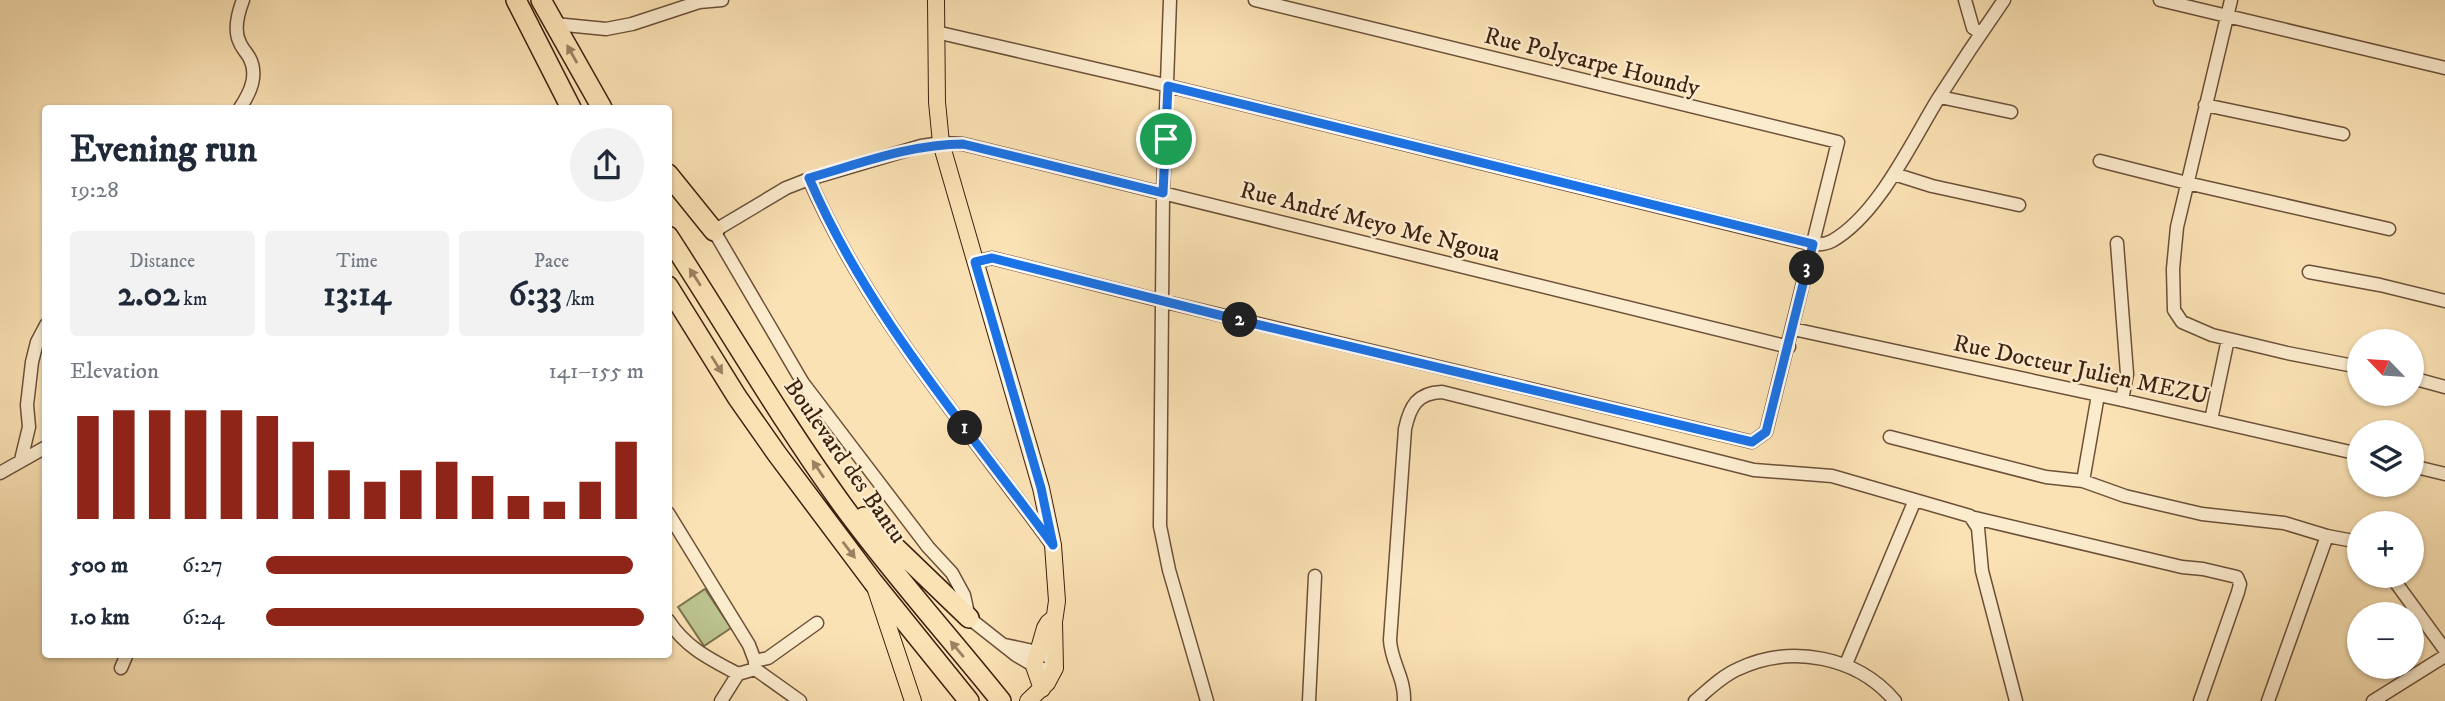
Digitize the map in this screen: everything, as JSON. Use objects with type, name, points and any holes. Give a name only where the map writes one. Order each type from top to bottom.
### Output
[{"type":"highway","points":[[516,0],[569,105]]},
{"type":"highway","points":[[541,0],[600,105]]},
{"type":"highway","points":[[672,179],[714,231]]},
{"type":"highway","name":"Boulevard des Bantu","points":[[672,242],[771,401],[841,503],[924,610],[1001,701]]},
{"type":"highway","name":"Boulevard des Bantu","points":[[672,292],[737,397],[777,454],[873,582],[969,701]]},
{"type":"highway","points":[[841,503],[852,507],[946,581],[969,618]]},
{"type":"main road","points":[[936,0],[937,102],[941,143],[1041,488],[1053,545],[1056,581],[1054,669],[1035,695]]},
{"type":"main road","points":[[873,582],[913,701]]},
{"type":"main road","points":[[1035,695],[1036,659],[1048,623],[1056,616]]},
{"type":"street","points":[[242,105],[249,94],[254,70],[237,36],[236,25],[243,0]]},
{"type":"street","points":[[555,24],[606,29],[632,24],[698,2],[722,0]]},
{"type":"street","points":[[1170,0],[1163,193],[1160,526],[1169,570],[1207,701]]},
{"type":"street","name":"Rue Polycarpe Houndy","points":[[1255,0],[1838,142],[1813,244]]},
{"type":"street","points":[[1965,0],[1973,28],[1981,33]]},
{"type":"street","points":[[936,32],[1813,244],[1823,244],[1843,233],[1894,174],[1940,97],[2004,0]]},
{"type":"street","points":[[2160,0],[2445,68]]},
{"type":"street","points":[[2231,0],[2177,227],[2173,269],[2174,310],[2182,323],[2228,339],[2347,364]]},
{"type":"street","points":[[1940,97],[2011,112]]},
{"type":"street","points":[[2205,105],[2343,134]]},
{"type":"street","name":"Rue André Meyo Me Ngoua","points":[[714,231],[786,188],[809,178],[921,146],[963,144],[1788,347]]},
{"type":"street","points":[[2100,161],[2389,229]]},
{"type":"street","points":[[1894,174],[1932,186],[2020,205]]},
{"type":"street","points":[[809,178],[847,254],[883,315],[918,366],[1053,545]]},
{"type":"street","points":[[714,231],[803,383],[928,547],[946,581]]},
{"type":"street","points":[[2117,243],[2127,374],[2122,400]]},
{"type":"street","points":[[975,262],[992,258],[1752,442],[1766,432],[1813,244]]},
{"type":"street","points":[[2309,272],[2445,301]]},
{"type":"street","name":"Rue Docteur Julien MEZU","points":[[1793,329],[2347,451]]},
{"type":"street","points":[[21,460],[29,427],[27,405],[32,362],[42,333]]},
{"type":"street","points":[[2211,420],[2228,339]]},
{"type":"street","points":[[2424,381],[2445,387]]},
{"type":"street","points":[[1404,701],[1405,688],[1393,661],[1390,640],[1405,429],[1409,412],[1418,399],[1429,393],[1442,392],[1754,470],[1832,476],[2048,536],[2237,577],[2240,584],[2238,592],[2200,701]]},
{"type":"street","points":[[2083,481],[2098,395]]},
{"type":"street","points":[[1890,437],[2046,477],[2083,481],[2125,496],[2203,514],[2284,523],[2347,540]]},
{"type":"street","points":[[2,471],[42,449]]},
{"type":"street","points":[[2424,469],[2444,474]]},
{"type":"street","points":[[1846,664],[1915,500]]},
{"type":"street","points":[[1970,516],[1978,528],[1982,571],[2016,701]]},
{"type":"street","points":[[672,519],[737,625],[755,665],[800,701]]},
{"type":"street","points":[[2268,701],[2327,536]]},
{"type":"street","points":[[1309,701],[1315,576]]},
{"type":"street","points":[[2400,588],[2445,650]]},
{"type":"street","points":[[969,618],[1005,645],[1036,659],[1048,655],[1054,669]]},
{"type":"street","points":[[721,701],[738,674],[768,658],[817,624]]},
{"type":"street","points":[[672,626],[689,646],[738,674]]},
{"type":"street","points":[[1695,701],[1738,668],[1792,655],[1846,664],[1888,693],[1895,701]]},
{"type":"street","points":[[2374,701],[2445,656]]},
{"type":"street","points":[[121,667],[125,658]]},
{"type":"green space","points":[[705,589],[731,628],[704,646],[678,607]]},
{"type":"route","points":[[1168,86],[1813,244],[1766,432],[1752,442],[1247,322],[992,258],[975,262],[1041,488],[1053,545],[918,366],[883,315],[847,254],[809,178],[921,146],[941,143],[963,144],[1163,193],[1166,139],[1168,86]]}]
